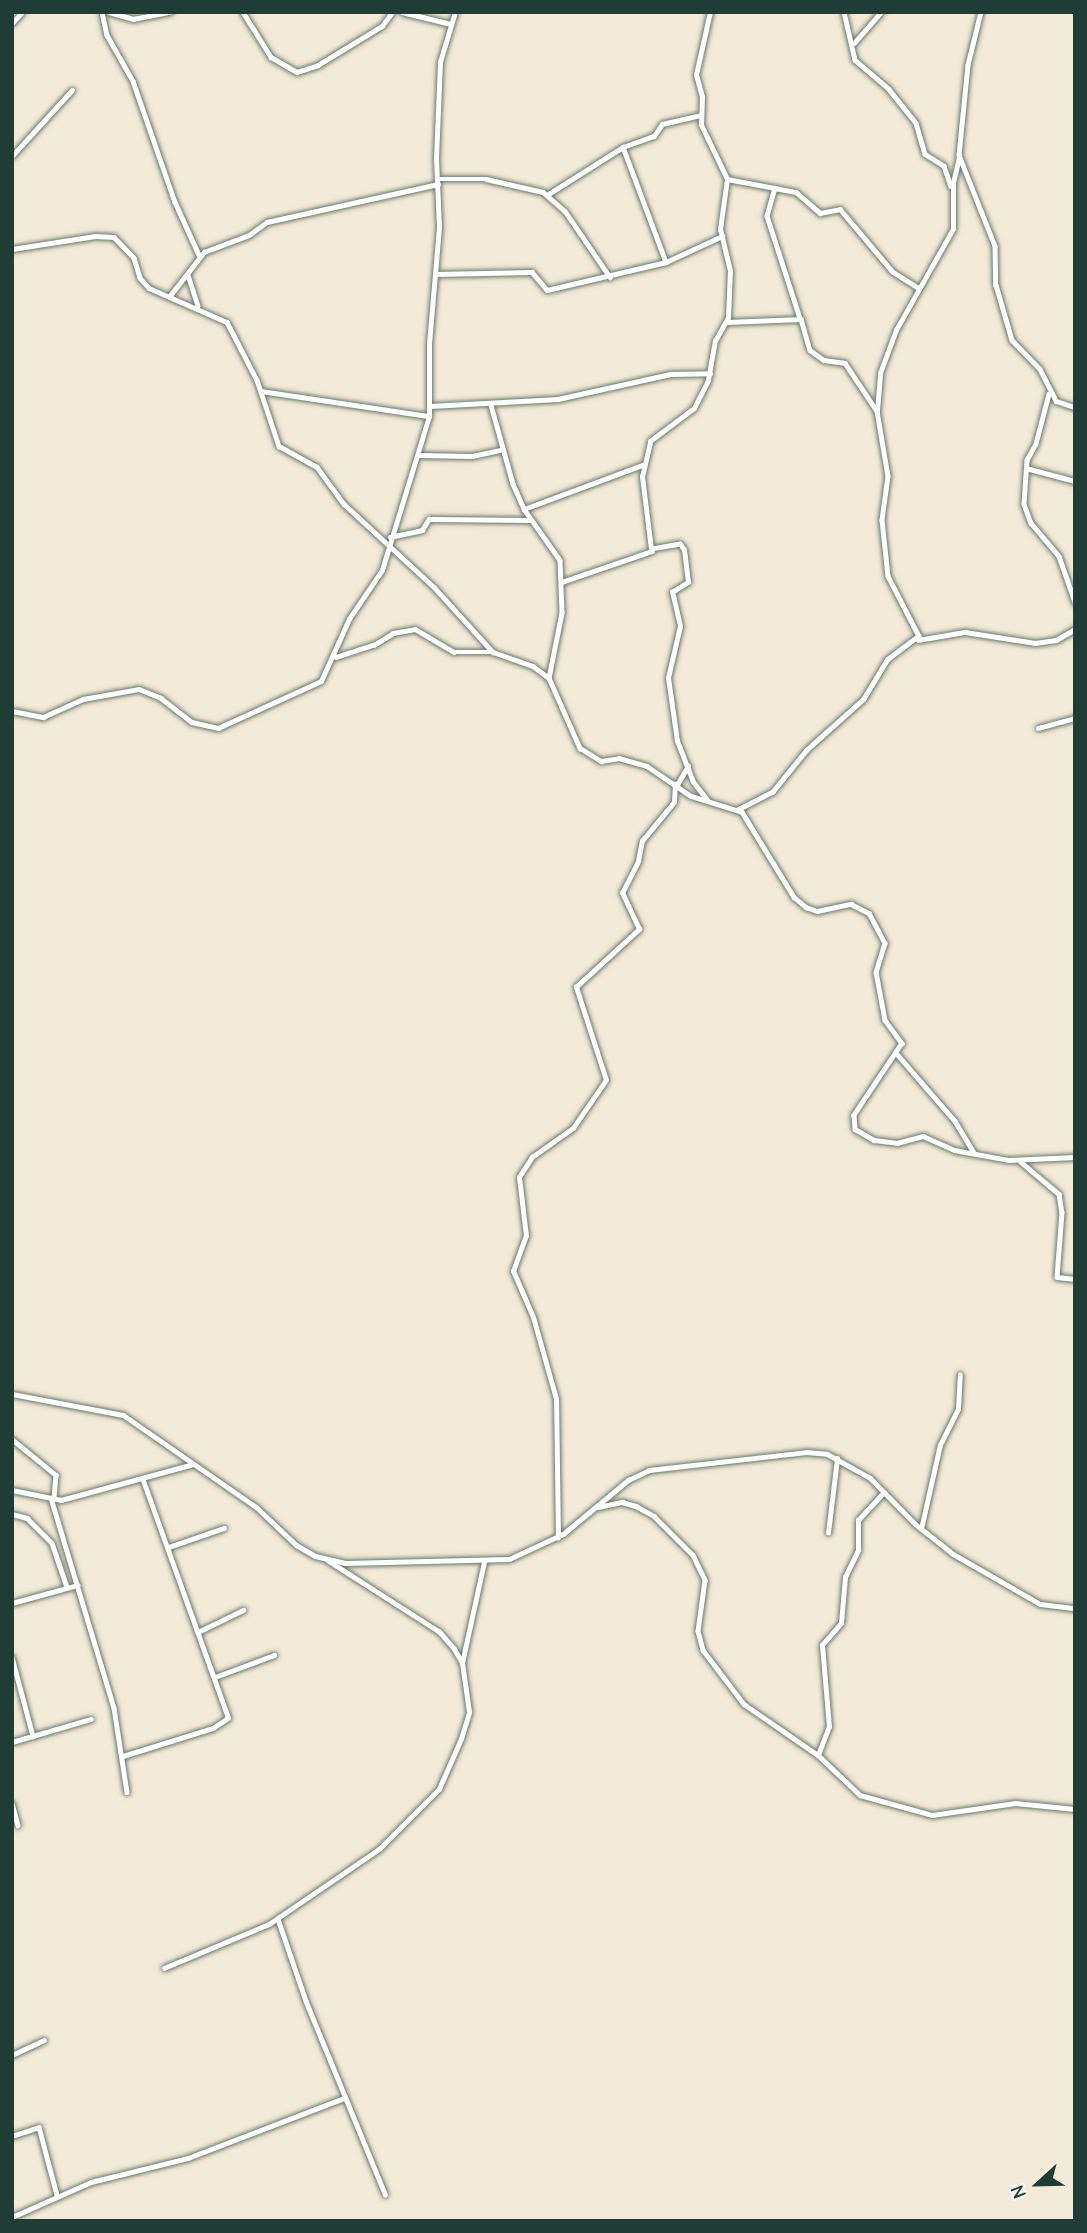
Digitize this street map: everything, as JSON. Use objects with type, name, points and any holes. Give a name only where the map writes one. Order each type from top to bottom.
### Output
[{"type":"street","points":[[12,23],[22,12]]},
{"type":"street","points":[[102,12],[107,35],[146,114],[175,202],[197,244],[199,256]]},
{"type":"street","points":[[109,12],[133,19],[170,12]]},
{"type":"street","points":[[243,12],[271,57],[297,72],[318,65],[382,26],[393,12]]},
{"type":"street","points":[[402,12],[415,13],[451,24]]},
{"type":"street","points":[[12,711],[43,717],[83,699],[139,689],[161,698],[192,722],[218,728],[311,689],[335,657],[345,626],[382,570],[429,416],[429,344],[435,274],[440,62],[455,12]]},
{"type":"street","points":[[652,551],[643,465],[650,441],[694,408],[710,373],[715,341],[727,322],[731,279],[722,236],[727,179],[701,115],[703,104],[696,70],[710,12]]},
{"type":"street","points":[[844,12],[854,44],[855,60],[888,88],[919,128],[925,154],[944,166],[953,193]]},
{"type":"street","points":[[854,44],[881,12]]},
{"type":"street","points":[[917,640],[917,628],[888,576],[882,515],[888,476],[877,411],[881,368],[919,288],[951,236],[953,193],[968,65],[981,12]]},
{"type":"street","points":[[12,156],[72,90]]},
{"type":"street","points":[[547,195],[623,147],[654,136],[662,124],[701,115]]},
{"type":"street","points":[[623,147],[666,262]]},
{"type":"street","points":[[959,155],[995,246],[996,285],[1012,340],[1040,369],[1049,394],[1059,403],[1075,407]]},
{"type":"street","points":[[169,297],[199,256],[208,249],[249,235],[274,220],[438,182],[486,179],[547,195],[565,211],[610,277]]},
{"type":"street","points":[[727,179],[796,191],[820,213],[840,209],[893,272],[919,288]]},
{"type":"street","points":[[775,188],[767,216],[810,349],[824,360],[845,363],[877,411]]},
{"type":"street","points":[[12,249],[95,236],[114,237],[134,257],[144,284],[169,297],[198,305],[233,328],[261,391],[279,446],[317,467],[334,494],[387,548],[434,587],[493,652]]},
{"type":"street","points":[[435,274],[532,272],[547,290],[666,262],[722,236]]},
{"type":"street","points":[[197,244],[208,249]]},
{"type":"street","points":[[187,274],[198,305]]},
{"type":"street","points":[[727,322],[801,319]]},
{"type":"street","points":[[430,406],[558,400],[677,373],[710,373]]},
{"type":"street","points":[[261,391],[429,416]]},
{"type":"street","points":[[1049,394],[1026,468],[1027,515],[1059,556],[1075,602]]},
{"type":"street","points":[[491,405],[500,450],[524,509],[556,550],[562,582],[558,650],[549,678]]},
{"type":"street","points":[[419,454],[472,456],[500,450]]},
{"type":"street","points":[[524,509],[643,465]]},
{"type":"street","points":[[1026,468],[1075,481]]},
{"type":"street","points":[[390,537],[422,530],[429,519],[532,520]]},
{"type":"street","points":[[562,582],[680,544],[684,550],[688,580],[672,592],[680,626],[668,678],[676,735],[693,782],[708,800]]},
{"type":"street","points":[[335,657],[374,645],[393,633],[415,629],[454,652],[493,652],[533,666],[549,678],[562,701],[572,736],[586,754],[601,761],[619,758],[639,763],[708,800],[737,810],[747,816],[799,902],[817,911],[851,904],[863,908],[878,926],[886,951],[876,978],[885,1020],[902,1042],[897,1054],[854,1115],[853,1127],[874,1140],[902,1143],[923,1136],[946,1147],[1021,1161],[1075,1157]]},
{"type":"street","points":[[737,810],[773,792],[807,750],[860,704],[888,659],[917,640],[957,631],[1035,643],[1056,640],[1075,629]]},
{"type":"street","points":[[1038,728],[1075,718]]},
{"type":"street","points":[[558,1538],[556,1399],[513,1266],[526,1236],[519,1177],[532,1157],[573,1128],[606,1080],[576,987],[639,929],[622,893],[638,861],[642,841],[674,803],[676,784],[688,766]]},
{"type":"street","points":[[747,816],[752,804]]},
{"type":"street","points":[[897,1054],[954,1121],[974,1154]]},
{"type":"street","points":[[1021,1161],[1059,1194],[1062,1212],[1057,1277],[1075,1279]]},
{"type":"street","points":[[921,1530],[940,1445],[958,1409],[960,1375]]},
{"type":"street","points":[[12,1394],[117,1412],[149,1430],[190,1465],[256,1507],[296,1545],[328,1561],[439,1632],[462,1664]]},
{"type":"street","points":[[12,1439],[56,1475],[53,1499],[114,1708],[127,1792]]},
{"type":"street","points":[[328,1561],[484,1562],[525,1555],[558,1538],[628,1480],[659,1467],[806,1452],[837,1458],[860,1470],[921,1530],[953,1554],[1040,1604],[1075,1608]]},
{"type":"street","points":[[828,1533],[837,1458]]},
{"type":"street","points":[[12,1490],[53,1499],[143,1480],[190,1465]]},
{"type":"street","points":[[123,1756],[224,1722],[226,1706],[143,1480]]},
{"type":"street","points":[[818,1755],[829,1727],[822,1645],[841,1623],[845,1577],[858,1550],[858,1520],[884,1492]]},
{"type":"street","points":[[597,1507],[622,1502],[636,1506],[667,1528],[693,1555],[705,1580],[698,1631],[703,1650],[744,1703],[818,1755],[860,1794],[932,1815],[1015,1803],[1075,1809]]},
{"type":"street","points":[[12,1514],[27,1518],[52,1543],[67,1587]]},
{"type":"street","points":[[169,1547],[224,1528]]},
{"type":"street","points":[[164,1968],[278,1919],[379,1849],[439,1789],[467,1723],[462,1664],[484,1562]]},
{"type":"street","points":[[12,1603],[78,1585]]},
{"type":"street","points":[[200,1631],[243,1610]]},
{"type":"street","points":[[215,1677],[274,1655]]},
{"type":"street","points":[[12,1657],[33,1736]]},
{"type":"street","points":[[12,1742],[91,1719]]},
{"type":"street","points":[[12,1803],[18,1825]]},
{"type":"street","points":[[278,1919],[344,2098],[385,2194]]},
{"type":"street","points":[[12,2055],[44,2040]]},
{"type":"street","points":[[12,2217],[57,2195],[115,2175],[188,2158],[344,2098]]},
{"type":"street","points":[[12,2136],[39,2127],[57,2195]]}]
